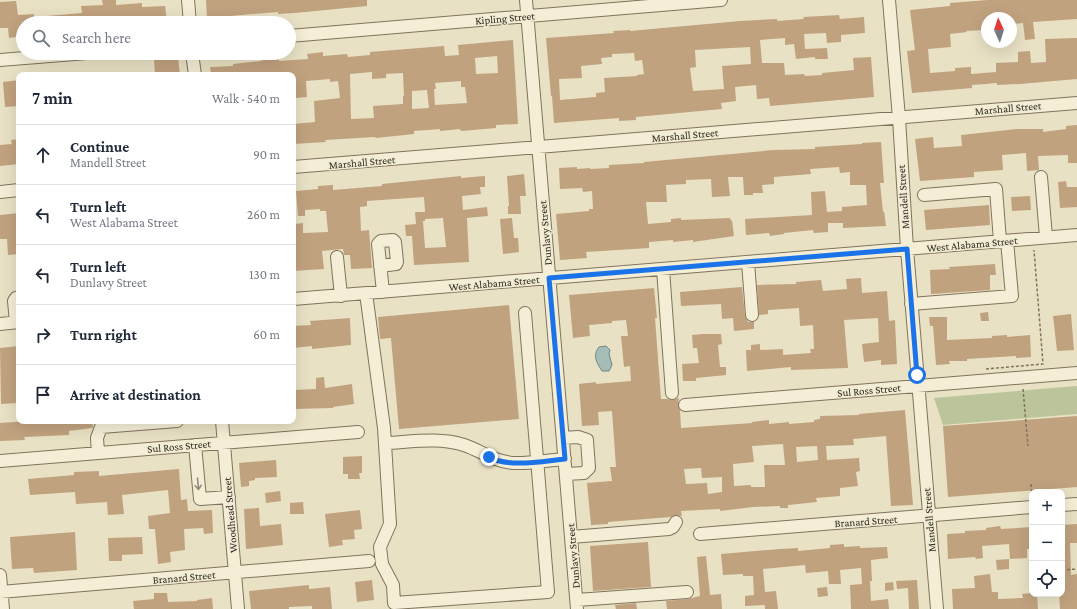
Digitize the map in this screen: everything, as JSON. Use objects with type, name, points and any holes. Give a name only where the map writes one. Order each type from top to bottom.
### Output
[{"type":"street","points":[[188,0],[189,16]]},
{"type":"street","name":"Dunlavy Street","points":[[526,0],[577,604]]},
{"type":"street","name":"Kipling Street","points":[[296,35],[527,16],[585,6],[721,0]]},
{"type":"street","name":"Mandell Street","points":[[889,0],[911,304],[937,609]]},
{"type":"street","points":[[0,60],[16,59]]},
{"type":"street","points":[[193,60],[194,72]]},
{"type":"street","name":"Marshall Street","points":[[296,167],[1077,103]]},
{"type":"street","points":[[1041,177],[1046,237]]},
{"type":"street","points":[[911,304],[1012,296],[996,189],[924,195]]},
{"type":"street","points":[[0,192],[16,190]]},
{"type":"street","name":"West Alabama Street","points":[[296,299],[1077,235]]},
{"type":"street","points":[[337,257],[340,296]]},
{"type":"street","points":[[748,262],[752,315]]},
{"type":"street","points":[[380,266],[382,292]]},
{"type":"street","points":[[662,269],[672,392]]},
{"type":"street","points":[[366,293],[384,443],[390,524],[380,547],[382,564],[393,585],[394,603],[548,592],[525,313]]},
{"type":"street","points":[[16,298],[14,301],[16,315]]},
{"type":"street","points":[[0,324],[16,322]]},
{"type":"street","name":"Sul Ross Street","points":[[685,405],[1077,373]]},
{"type":"street","points":[[98,453],[97,438],[101,427],[139,424]]},
{"type":"street","name":"Woodhead Street","points":[[222,424],[238,609]]},
{"type":"street","name":"Sul Ross Street","points":[[0,461],[358,432]]},
{"type":"street","points":[[563,438],[578,437],[587,440],[589,468],[584,473],[566,474]]},
{"type":"street","points":[[384,443],[446,441],[463,445],[493,459],[514,463],[565,459]]},
{"type":"street","points":[[195,445],[200,499],[229,497]]},
{"type":"street","points":[[1065,505],[1077,504]]},
{"type":"street","name":"Branard Street","points":[[700,534],[1029,508]]},
{"type":"street","points":[[571,537],[669,529],[673,527],[676,522]]},
{"type":"street","name":"Branard Street","points":[[1,592],[369,561]]},
{"type":"street","points":[[0,575],[3,609]]},
{"type":"street","points":[[577,604],[687,592]]},
{"type":"path","points":[[1033,248],[1043,364]]},
{"type":"path","points":[[1023,389],[1028,446]]},
{"type":"path","points":[[1031,484],[1031,489]]},
{"type":"path","points":[[1065,570],[1077,569]]},
{"type":"green space","points":[[1077,386],[1077,414],[943,425],[934,398]]},
{"type":"water","points":[[606,346],[610,350],[609,354],[612,365],[609,371],[602,371],[597,362],[596,353],[599,347]]},
{"type":"building","points":[[102,0],[116,0],[116,5],[142,3],[142,7],[165,6],[166,16],[46,16],[82,13],[81,6],[103,5]]},
{"type":"building","points":[[206,0],[367,0],[367,6],[295,13],[278,14],[278,12],[231,16],[207,16]]},
{"type":"building","points":[[988,0],[1077,0],[1077,19],[1033,22],[1035,39],[1025,40],[1023,23],[1017,24],[1017,12],[981,12],[981,30],[950,34],[951,47],[928,49],[930,73],[955,71],[955,68],[971,67],[971,74],[996,72],[996,63],[1018,62],[1018,52],[1030,51],[1031,63],[1046,62],[1045,39],[1077,38],[1077,79],[1020,84],[997,85],[997,83],[972,85],[972,88],[912,93],[907,51],[915,50],[910,10],[950,6],[950,3]]},
{"type":"building","points":[[16,1],[18,15],[34,14],[34,16],[16,16],[16,37],[9,38],[8,28],[0,28],[0,2]]},
{"type":"building","points":[[839,15],[840,19],[864,17],[865,33],[841,35],[841,42],[827,43],[826,33],[804,34],[805,49],[827,48],[828,59],[815,59],[815,57],[796,59],[794,44],[785,45],[785,38],[760,40],[762,63],[784,63],[785,75],[804,74],[805,76],[854,70],[853,58],[871,57],[874,97],[770,106],[769,98],[757,99],[756,85],[735,87],[736,101],[721,103],[722,109],[636,117],[636,120],[619,121],[619,118],[554,123],[546,38],[740,21],[804,19],[803,17]],"holes":[[[750,47],[751,64],[722,66],[724,89],[693,91],[690,68],[696,67],[695,50]],[[634,53],[635,61],[642,60],[644,74],[637,76],[604,78],[605,92],[596,93],[596,97],[560,100],[559,79],[582,78],[581,66],[602,64],[601,58],[612,57],[612,54]]]},
{"type":"building","points":[[513,40],[518,124],[496,125],[496,128],[461,131],[460,129],[440,131],[440,129],[414,131],[414,134],[376,138],[325,140],[326,142],[296,144],[296,124],[315,122],[314,101],[340,98],[338,81],[330,82],[330,79],[306,81],[307,97],[296,98],[296,72],[211,72],[210,67],[233,66],[233,64],[262,60],[279,61],[308,59],[307,54],[323,52],[323,56],[347,54],[348,57],[370,55],[370,52],[444,46],[445,56],[459,55],[458,45]],"holes":[[[497,56],[498,73],[476,74],[475,58]],[[372,72],[372,79],[386,78],[386,74],[403,73],[403,104],[373,106],[374,118],[351,119],[350,74]],[[461,81],[461,87],[465,87],[467,103],[435,105],[435,83]],[[427,90],[429,108],[412,109],[412,91]]]},
{"type":"building","points":[[154,60],[178,60],[180,72],[155,72]]},
{"type":"building","points":[[16,80],[16,106],[5,107],[3,82]]},
{"type":"building","points":[[1077,125],[1077,163],[1068,163],[1068,155],[1038,156],[1039,170],[1027,171],[1026,153],[1002,155],[1003,170],[974,172],[974,177],[920,181],[915,139],[933,137],[934,148],[962,146],[961,135],[1017,129],[1043,129],[1043,132],[1066,129],[1066,126]]},
{"type":"building","points":[[16,139],[16,164],[0,166],[0,145],[12,144],[11,140]]},
{"type":"building","points":[[881,142],[884,183],[880,183],[886,226],[843,228],[843,223],[828,223],[828,232],[814,233],[813,230],[770,236],[769,233],[746,235],[745,219],[812,215],[811,192],[825,191],[827,212],[842,211],[842,207],[867,205],[866,185],[850,185],[850,172],[840,173],[839,167],[810,169],[811,174],[774,177],[774,184],[762,185],[763,193],[753,193],[753,195],[744,195],[743,177],[728,177],[730,196],[712,197],[711,179],[686,180],[686,184],[666,185],[667,202],[646,202],[648,224],[671,222],[671,219],[681,218],[681,220],[730,218],[731,221],[732,220],[734,236],[693,242],[693,240],[673,242],[673,240],[649,242],[649,248],[586,252],[587,258],[560,260],[556,214],[589,211],[589,209],[593,209],[592,191],[583,192],[582,188],[560,189],[559,168],[609,168],[609,165],[773,150],[815,149],[815,147]]},
{"type":"building","points":[[524,174],[526,196],[520,196],[521,214],[508,214],[509,206],[507,176]]},
{"type":"building","points":[[461,176],[461,178],[485,176],[485,187],[480,187],[481,194],[462,196],[463,210],[487,207],[488,216],[467,218],[469,262],[414,265],[412,236],[406,236],[405,225],[416,224],[415,212],[425,212],[424,197],[367,201],[367,206],[360,207],[361,231],[369,230],[372,268],[351,269],[350,255],[344,255],[343,249],[322,251],[324,269],[296,271],[296,224],[303,223],[303,233],[328,232],[326,211],[320,211],[320,209],[305,210],[305,216],[298,216],[296,191],[318,189],[318,186],[333,185],[333,190],[382,186],[382,184]],"holes":[[[443,218],[446,247],[425,248],[423,221],[425,221],[425,219]]]},
{"type":"building","points":[[1066,181],[1067,187],[1077,187],[1077,207],[1060,208],[1058,182]]},
{"type":"building","points":[[1030,196],[1031,210],[1012,211],[1011,197]]},
{"type":"building","points":[[989,205],[990,225],[926,230],[924,210]]},
{"type":"building","points":[[16,213],[16,254],[8,255],[7,239],[0,239],[0,215]]},
{"type":"building","points":[[512,218],[514,238],[518,238],[519,252],[503,254],[500,219]]},
{"type":"building","points":[[995,264],[996,275],[990,275],[990,290],[931,294],[930,270],[950,269],[949,267]]},
{"type":"building","points":[[861,278],[862,293],[887,291],[889,321],[895,320],[897,364],[881,365],[881,360],[864,362],[862,344],[879,342],[878,318],[844,320],[848,368],[791,370],[791,367],[747,371],[746,350],[751,350],[751,345],[760,344],[760,350],[783,349],[783,355],[811,353],[810,349],[814,349],[813,325],[800,326],[799,308],[768,310],[768,314],[759,315],[757,285],[796,284],[796,282],[821,280],[823,291],[847,289],[846,279]]},
{"type":"building","points":[[742,287],[745,316],[748,322],[754,322],[754,329],[734,331],[733,318],[722,319],[721,304],[681,306],[680,292]]},
{"type":"building","points":[[654,288],[661,399],[672,400],[679,398],[678,405],[680,410],[681,428],[752,423],[769,420],[769,424],[814,422],[814,420],[820,419],[820,416],[859,415],[905,410],[913,505],[891,506],[886,436],[853,439],[854,445],[826,446],[827,460],[859,458],[860,471],[856,472],[858,486],[840,488],[840,496],[816,498],[817,502],[788,505],[788,508],[780,508],[780,506],[753,507],[720,511],[720,509],[681,511],[682,516],[676,515],[671,517],[608,522],[608,524],[591,525],[587,483],[612,481],[610,467],[616,467],[612,411],[598,412],[599,425],[582,426],[579,384],[631,381],[630,366],[624,367],[621,336],[628,336],[626,320],[589,325],[590,336],[573,338],[569,295]],"holes":[[[783,444],[785,465],[764,465],[765,487],[751,487],[751,485],[734,486],[733,464],[754,462],[752,446]],[[817,446],[818,460],[797,462],[796,447]],[[701,468],[702,478],[722,477],[722,492],[708,494],[707,483],[686,484],[684,469]]]},
{"type":"building","points":[[509,305],[519,419],[399,429],[391,338],[380,339],[378,317]]},
{"type":"building","points":[[988,312],[989,321],[981,321],[980,313]]},
{"type":"building","points":[[1071,314],[1074,350],[1057,351],[1053,316]]},
{"type":"building","points":[[929,317],[947,317],[947,340],[992,338],[992,336],[1007,335],[1007,337],[1030,335],[1031,357],[1016,358],[1016,356],[967,359],[967,361],[949,361],[950,364],[936,365],[933,326],[930,326]]},
{"type":"building","points":[[350,318],[351,345],[312,349],[312,346],[296,348],[296,326],[311,325],[310,321]]},
{"type":"building","points":[[721,334],[722,344],[718,345],[720,367],[726,367],[726,375],[696,378],[696,381],[683,381],[682,364],[699,363],[697,348],[693,348],[692,335]]},
{"type":"building","points":[[16,346],[16,403],[1,404],[0,348]]},
{"type":"building","points":[[324,377],[325,388],[352,384],[354,404],[333,408],[296,409],[296,390],[316,389],[316,378]]},
{"type":"building","points":[[1077,416],[1077,487],[1029,489],[1029,491],[948,497],[943,426]]},
{"type":"building","points":[[16,422],[16,424],[92,424],[93,427],[69,431],[69,435],[24,437],[25,440],[0,441],[0,423]]},
{"type":"building","points":[[362,456],[362,473],[359,473],[360,479],[348,479],[348,474],[343,474],[343,457]]},
{"type":"building","points":[[276,460],[277,477],[255,478],[255,480],[249,481],[249,486],[241,487],[239,463]]},
{"type":"building","points":[[179,469],[181,500],[187,499],[188,511],[212,510],[213,533],[204,534],[203,528],[184,529],[185,550],[170,552],[171,562],[158,564],[155,529],[149,529],[148,516],[170,513],[168,490],[122,495],[124,514],[108,515],[107,502],[76,504],[75,492],[30,495],[28,479],[74,475],[74,472],[99,471],[99,476]]},
{"type":"building","points":[[280,491],[281,501],[266,503],[265,493]]},
{"type":"building","points":[[303,502],[304,514],[290,514],[290,503]]},
{"type":"building","points":[[259,508],[260,526],[281,524],[283,545],[246,549],[244,509]]},
{"type":"building","points":[[360,510],[362,529],[354,530],[355,539],[342,540],[343,545],[329,547],[325,514]]},
{"type":"building","points":[[1077,524],[1077,543],[1070,543],[1071,575],[1077,574],[1077,609],[1060,609],[1059,597],[1065,597],[1065,525]]},
{"type":"building","points":[[1000,526],[1001,529],[1029,527],[1029,549],[1027,549],[1027,558],[1010,559],[1009,544],[982,546],[983,558],[976,559],[975,557],[948,559],[947,534],[986,530],[986,528]]},
{"type":"building","points":[[75,532],[77,570],[34,573],[33,568],[12,569],[10,537]]},
{"type":"building","points":[[142,537],[143,554],[122,555],[122,561],[109,561],[108,538]]},
{"type":"building","points":[[648,542],[651,587],[593,591],[590,546]]},
{"type":"building","points":[[844,544],[844,547],[887,547],[888,558],[871,560],[872,581],[870,581],[871,601],[888,599],[889,609],[851,609],[850,585],[862,584],[861,568],[840,570],[841,584],[829,584],[828,571],[806,573],[805,565],[763,569],[765,592],[776,591],[778,609],[765,609],[765,605],[745,606],[745,596],[754,595],[753,576],[743,576],[743,574],[723,575],[721,554],[798,548],[798,551],[830,548],[830,545]]},
{"type":"building","points":[[706,556],[710,595],[721,594],[722,609],[667,609],[666,601],[688,599],[700,596],[697,557]]},
{"type":"building","points":[[1009,559],[1009,569],[997,570],[996,560]]},
{"type":"building","points":[[990,574],[992,592],[998,592],[998,599],[1023,598],[1022,594],[1029,593],[1029,597],[1037,597],[1038,609],[953,609],[952,589],[975,588],[974,576]]},
{"type":"building","points":[[372,580],[374,600],[357,602],[355,582]]},
{"type":"building","points":[[917,580],[919,609],[909,609],[908,588],[897,589],[896,581]]},
{"type":"building","points":[[893,582],[894,590],[885,591],[885,583]]},
{"type":"building","points":[[309,585],[309,589],[330,587],[332,609],[312,609],[312,606],[289,607],[289,609],[251,609],[249,591]]},
{"type":"building","points":[[827,587],[828,596],[818,597],[817,588]]},
{"type":"building","points":[[154,593],[167,593],[168,602],[197,601],[212,598],[213,609],[134,609],[133,601],[154,599]]},
{"type":"building","points":[[636,603],[637,609],[616,609],[615,605]]},
{"type":"route","points":[[489,457],[514,463],[565,459],[549,278],[907,249],[917,375]]}]
